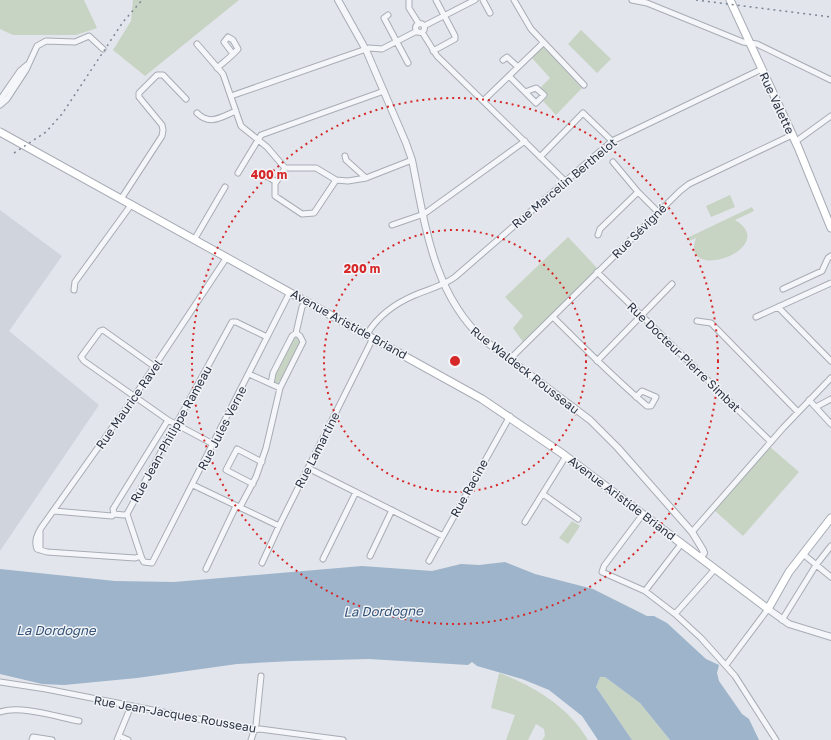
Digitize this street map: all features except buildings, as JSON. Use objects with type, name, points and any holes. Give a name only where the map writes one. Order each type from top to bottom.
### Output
[{"type":"main road","name":"Rue Valette","points":[[730,0],[794,138],[831,228]]},
{"type":"main road","name":"Avenue Aristide Briand","points":[[0,132],[121,200],[306,300],[471,392],[510,416],[702,557],[714,569],[768,609]]},
{"type":"main road","name":"Rue Valette","points":[[823,206],[831,219]]},
{"type":"main road","points":[[768,609],[789,572],[831,518]]},
{"type":"street","name":"Rue Waldeck Rousseau","points":[[338,0],[366,50],[412,160],[438,270],[451,301],[470,327],[590,420],[618,448],[692,532],[703,550],[702,557]]},
{"type":"street","points":[[408,0],[409,8],[422,25]]},
{"type":"street","points":[[433,51],[454,39],[455,36],[436,0]]},
{"type":"street","points":[[475,0],[444,16],[416,27],[433,51],[452,71],[564,181]]},
{"type":"street","points":[[483,0],[490,13]]},
{"type":"street","points":[[514,0],[531,29],[584,85]]},
{"type":"street","points":[[632,0],[647,3],[743,42],[757,44],[831,80]]},
{"type":"street","points":[[388,15],[384,18],[408,63]]},
{"type":"street","points":[[231,96],[366,50],[382,49],[419,32],[422,25]]},
{"type":"street","points":[[0,105],[7,99],[29,63],[37,46],[46,41],[75,42],[89,36],[103,49]]},
{"type":"street","points":[[483,101],[543,43]]},
{"type":"street","points":[[197,44],[224,77],[241,126],[248,133],[258,139],[285,168],[316,168],[336,180],[348,181],[366,178],[412,160]]},
{"type":"street","points":[[217,68],[233,54]]},
{"type":"street","points":[[503,60],[507,57],[518,68]]},
{"type":"street","points":[[0,100],[20,71],[29,63]]},
{"type":"street","name":"Rue Marcelin Berthelot","points":[[370,336],[391,307],[410,297],[443,284],[455,277],[612,141],[762,69]]},
{"type":"street","points":[[121,200],[164,130],[162,125],[139,97],[139,93],[157,75],[163,75],[186,99]]},
{"type":"street","points":[[509,76],[525,92]]},
{"type":"street","points":[[238,173],[261,135],[384,91]]},
{"type":"street","points":[[197,113],[203,119],[208,120],[236,111]]},
{"type":"street","points":[[540,157],[582,113],[612,141]]},
{"type":"street","name":"Rue Sévigné","points":[[510,359],[658,212],[690,184],[794,138],[831,116]]},
{"type":"street","points":[[392,226],[424,214],[524,141]]},
{"type":"street","points":[[345,156],[346,160],[366,178]]},
{"type":"street","points":[[613,162],[638,192],[658,212]]},
{"type":"street","points":[[285,168],[273,190],[275,196],[302,214],[308,215],[314,213],[319,208],[336,180]]},
{"type":"street","points":[[264,174],[276,182]]},
{"type":"street","points":[[194,240],[225,187]]},
{"type":"street","points":[[598,235],[600,229],[638,192]]},
{"type":"street","points":[[74,290],[75,282],[131,205]]},
{"type":"street","points":[[783,289],[822,271],[828,258],[831,256]]},
{"type":"street","name":"Rue Maurice Ravel","points":[[141,556],[135,558],[38,550],[35,544],[40,530],[155,367],[227,257]]},
{"type":"street","name":"Rue Docteur Pierre Simbat","points":[[598,272],[641,316],[771,442]]},
{"type":"street","points":[[756,317],[831,283]]},
{"type":"street","points":[[596,361],[672,284]]},
{"type":"street","name":"Rue Jules Verne","points":[[141,556],[144,562],[152,563],[290,292]]},
{"type":"street","points":[[271,384],[273,373],[292,336],[296,333],[302,307],[306,300]]},
{"type":"street","points":[[778,307],[831,361]]},
{"type":"street","points":[[553,317],[596,361],[636,397]]},
{"type":"street","points":[[697,321],[711,323],[798,412]]},
{"type":"street","name":"Rue Jean-Philippe Rameau","points":[[168,420],[113,509],[114,514],[127,514],[232,322],[236,322],[266,337]]},
{"type":"street","points":[[155,367],[103,330],[100,331],[81,356],[84,361],[168,420],[213,444]]},
{"type":"street","points":[[206,569],[238,506],[253,484],[262,462],[280,388],[302,342],[300,336],[296,333]]},
{"type":"street","name":"Rue Lamartine","points":[[262,563],[370,336]]},
{"type":"street","points":[[249,374],[280,388]]},
{"type":"street","points":[[692,532],[798,412],[831,378]]},
{"type":"street","points":[[816,407],[831,399]]},
{"type":"street","points":[[809,400],[831,424]]},
{"type":"street","name":"Rue Racine","points":[[429,561],[510,416]]},
{"type":"street","points":[[253,484],[226,470],[237,449],[262,462]]},
{"type":"street","points":[[525,522],[566,456]]},
{"type":"street","points":[[308,468],[443,536]]},
{"type":"street","points":[[193,485],[279,526]]},
{"type":"street","points":[[323,559],[356,492]]},
{"type":"street","points":[[543,494],[578,519]]},
{"type":"street","points":[[370,556],[392,510]]},
{"type":"street","points":[[54,511],[112,516],[114,514]]},
{"type":"street","points":[[127,514],[141,556]]},
{"type":"street","points":[[643,514],[604,566],[602,572],[645,592],[675,614],[701,638],[726,666],[776,740]]},
{"type":"street","points":[[645,592],[682,543]]},
{"type":"street","points":[[782,620],[816,565],[831,546]]},
{"type":"street","points":[[803,554],[831,577]]},
{"type":"street","points":[[675,614],[714,569]]},
{"type":"street","points":[[726,666],[768,609],[782,620],[796,627],[831,637]]},
{"type":"street","points":[[251,740],[256,725],[261,676]]},
{"type":"street","name":"Rue Jean-Jacques Rousseau","points":[[0,682],[25,685],[254,730],[260,729],[343,740]]},
{"type":"street","points":[[128,740],[118,738],[131,706]]},
{"type":"street","points":[[0,712],[7,710],[23,710],[79,721]]},
{"type":"street","points":[[32,740],[33,737],[52,740]]},
{"type":"shaded area","points":[[0,210],[62,256],[9,331],[99,405],[0,551]]},
{"type":"green space","points":[[0,0],[84,0],[97,28],[76,35],[13,35],[0,29]]},
{"type":"green space","points":[[133,0],[239,0],[145,76],[113,50],[131,21]]},
{"type":"green space","points":[[581,30],[611,59],[597,73],[568,44]]},
{"type":"green space","points":[[543,46],[582,88],[556,115],[543,101],[548,96],[540,88],[550,78],[532,58]]},
{"type":"green space","points":[[730,195],[735,207],[711,217],[706,206]]},
{"type":"green space","points":[[752,207],[754,211],[735,220],[746,231],[746,241],[739,250],[727,257],[713,260],[702,259],[695,252],[696,238],[689,241],[687,238]]},
{"type":"green space","points":[[568,237],[598,269],[523,342],[513,328],[523,316],[505,297]]},
{"type":"green space","points":[[294,338],[297,338],[300,343],[281,380],[276,384],[273,379]]},
{"type":"green space","points":[[769,446],[799,472],[743,536],[714,510]]},
{"type":"green space","points":[[572,521],[580,526],[568,544],[559,538]]},
{"type":"green space","points":[[499,673],[525,684],[550,699],[571,718],[588,740],[542,740],[545,736],[544,729],[536,724],[528,740],[506,740],[515,715],[491,708]]},
{"type":"green space","points":[[600,677],[605,677],[640,703],[670,740],[632,740],[596,687]]},
{"type":"water","name":"La Dordogne","points":[[505,562],[535,574],[593,589],[647,616],[654,616],[667,623],[706,659],[719,665],[717,673],[719,681],[742,714],[749,719],[759,740],[670,740],[640,703],[605,677],[600,677],[596,687],[632,740],[598,740],[582,716],[549,690],[522,679],[477,666],[472,662],[468,665],[369,659],[237,664],[137,678],[64,685],[42,684],[0,674],[0,569],[115,581],[174,582],[362,566],[432,571],[461,564],[479,565]]},
{"type":"railway","points":[[14,153],[46,132],[62,114],[123,22],[142,0]]},
{"type":"railway","points":[[696,0],[831,17]]}]
